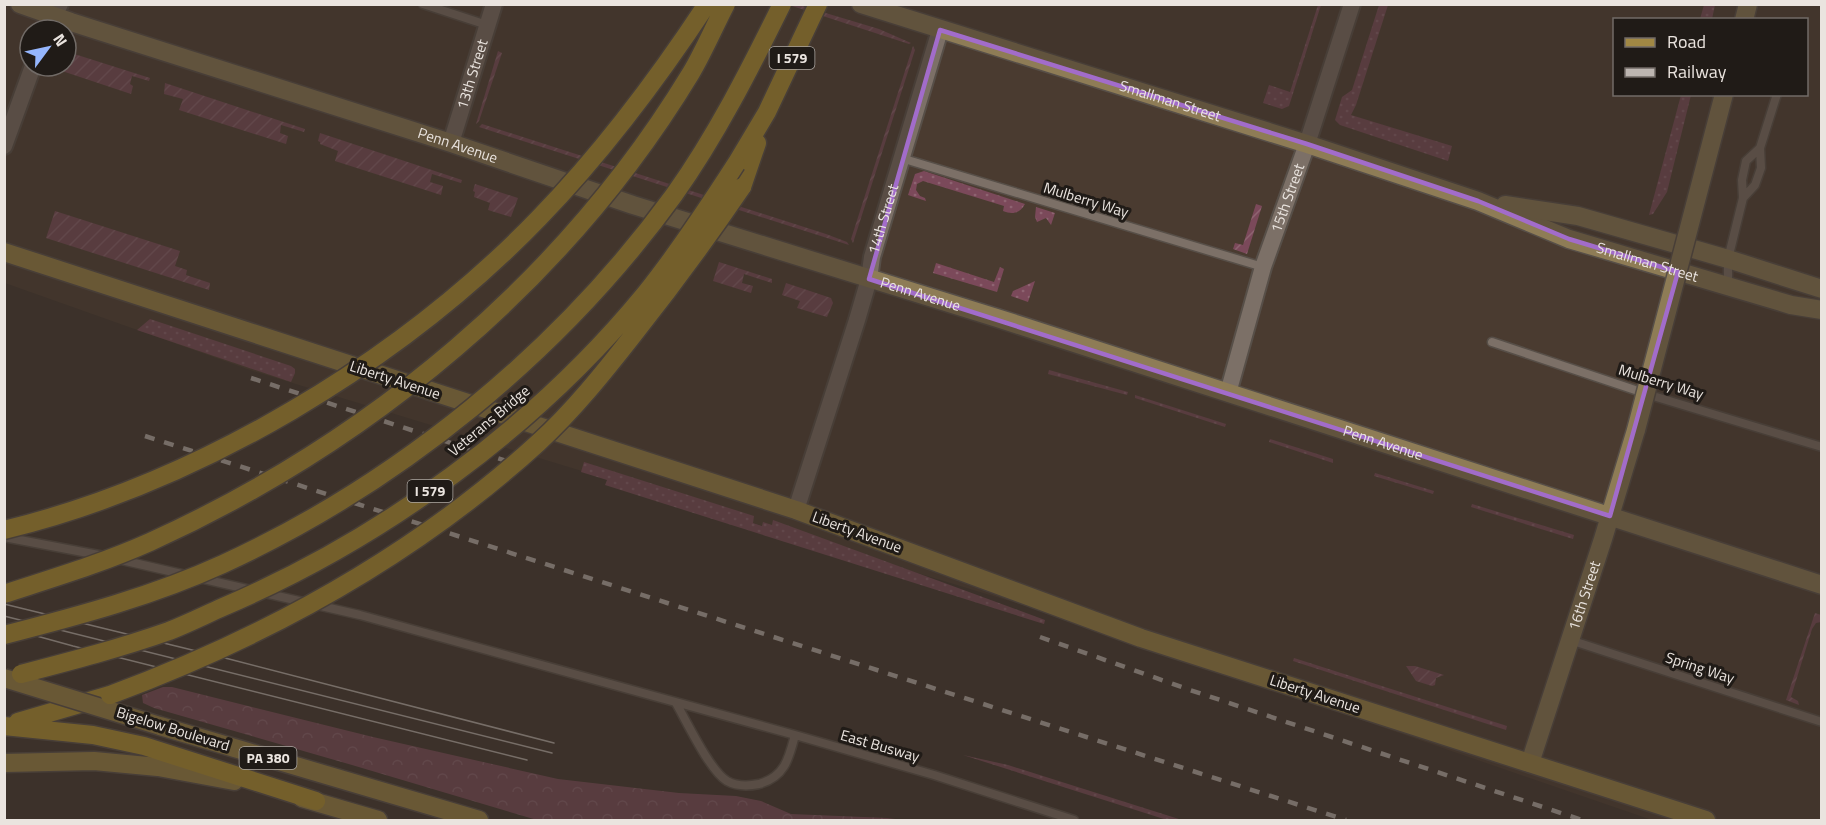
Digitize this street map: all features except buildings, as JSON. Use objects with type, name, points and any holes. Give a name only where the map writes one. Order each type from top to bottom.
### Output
[{"type":"highway","points":[[4,530],[34,523],[140,486],[218,451],[362,366],[416,327],[479,275],[539,218],[614,134],[680,45],[707,4]]},
{"type":"highway","points":[[4,594],[148,543],[221,508],[289,469],[350,430],[417,381],[512,296],[566,240],[616,182],[658,125],[692,71],[726,4]]},
{"type":"highway","points":[[4,635],[133,598],[221,565],[302,524],[387,471],[460,417],[522,363],[575,312],[625,258],[675,193],[712,134],[752,64],[782,4]]},
{"type":"highway","name":"Veterans Bridge","points":[[10,676],[99,653],[170,630],[278,584],[350,543],[466,465],[521,420],[577,367],[644,295],[693,231],[767,112],[818,4]]},
{"type":"highway","points":[[4,725],[110,694],[165,674],[240,640],[320,600],[392,556],[472,499],[540,442],[597,381],[712,232],[742,187],[767,112]]},
{"type":"highway","points":[[4,725],[93,735],[144,746],[316,801]]},
{"type":"main road","name":"Liberty Avenue","points":[[4,252],[796,510],[1141,638],[1706,820]]},
{"type":"main road","name":"Bigelow Boulevard","points":[[10,676],[160,726],[479,820]]},
{"type":"main road","points":[[4,763],[94,761],[158,767],[233,781],[316,801],[378,820]]},
{"type":"street","name":"Penn Avenue","points":[[20,4],[54,17],[451,143],[633,205],[1228,393],[1821,585]]},
{"type":"street","name":"13th Street","points":[[451,143],[494,4]]},
{"type":"street","name":"Smallman Street","points":[[861,4],[1307,144],[1478,201],[1569,239],[1791,305],[1821,310]]},
{"type":"street","name":"15th Street","points":[[1228,393],[1263,267],[1307,144],[1352,4]]},
{"type":"street","name":"14th Street","points":[[796,510],[869,279],[872,257],[940,30]]},
{"type":"street","points":[[4,146],[29,78]]},
{"type":"street","name":"16th Street","points":[[1530,763],[1636,430],[1723,96]]},
{"type":"street","name":"Smallman Street","points":[[1478,201],[1578,216],[1728,259],[1821,289]]},
{"type":"lane","points":[[423,4],[488,25]]},
{"type":"lane","points":[[1743,198],[1755,185],[1761,168],[1760,148],[1776,96]]},
{"type":"lane","points":[[1728,287],[1728,259],[1743,198],[1742,180],[1746,161],[1760,148]]},
{"type":"lane","name":"Mulberry Way","points":[[901,158],[1263,267]]},
{"type":"lane","points":[[1653,396],[1684,274]]},
{"type":"lane","name":"Mulberry Way","points":[[1492,342],[1653,396],[1821,447]]},
{"type":"lane","name":"East Busway","points":[[4,537],[73,549],[360,615],[795,735],[934,775],[1074,820]]},
{"type":"lane","name":"Spring Way","points":[[1570,640],[1821,722]]},
{"type":"lane","points":[[676,703],[715,769],[727,781],[739,785],[767,782],[777,776],[789,758],[795,735]]},
{"type":"highlighted area","points":[[940,30],[1307,144],[1478,201],[1569,239],[1678,272],[1610,516],[869,279]]},
{"type":"shaded area","points":[[5,5],[1821,5],[1821,820],[1652,820],[1059,616],[253,371],[5,283]]},
{"type":"green space","points":[[789,5],[799,5],[879,29],[911,43],[909,44]]},
{"type":"green space","points":[[1318,5],[1321,5],[1289,106],[1282,109],[1263,103],[1269,85],[1290,92]]},
{"type":"green space","points":[[1379,5],[1388,5],[1351,115],[1452,146],[1448,161],[1340,125],[1335,120],[1342,97],[1352,90]]},
{"type":"green space","points":[[1704,5],[1715,5],[1712,18],[1700,18]]},
{"type":"green space","points":[[913,46],[915,50],[853,243],[851,239]]},
{"type":"green space","points":[[498,51],[502,53],[476,124]]},
{"type":"green space","points":[[78,55],[150,78],[149,81],[132,76],[131,94],[78,76]]},
{"type":"green space","points":[[165,83],[305,129],[304,132],[281,125],[280,133],[288,136],[286,144],[179,110],[183,99],[164,94]]},
{"type":"green space","points":[[1681,96],[1691,96],[1667,192],[1653,214],[1649,215]]},
{"type":"green space","points":[[482,124],[826,234],[847,242],[849,245],[479,127]]},
{"type":"green space","points":[[320,133],[462,180],[461,183],[432,174],[430,182],[443,186],[441,195],[335,161],[338,151],[320,144],[318,141]]},
{"type":"green space","points":[[924,171],[1025,204],[1018,211],[1007,212],[1003,211],[1004,206],[923,181],[917,184],[916,190],[926,201],[908,195],[915,174]]},
{"type":"green space","points":[[475,184],[518,198],[511,217],[488,210],[490,203],[474,197]]},
{"type":"green space","points":[[1256,204],[1262,206],[1247,254],[1233,249],[1235,243],[1243,245]]},
{"type":"green space","points":[[1036,207],[1055,213],[1051,225],[1046,218],[1037,222]]},
{"type":"green space","points":[[55,211],[180,251],[175,266],[187,270],[186,275],[210,283],[209,290],[46,238]]},
{"type":"green space","points":[[719,262],[772,279],[772,283],[744,274],[742,283],[753,286],[751,293],[713,281]]},
{"type":"green space","points":[[936,263],[994,282],[1000,267],[1004,269],[997,292],[933,273]]},
{"type":"green space","points":[[1035,281],[1028,302],[1011,296],[1013,291]]},
{"type":"green space","points":[[786,283],[831,298],[833,303],[827,317],[797,308],[800,301],[782,295]]},
{"type":"green space","points":[[150,319],[291,366],[295,369],[295,373],[291,382],[137,330]]},
{"type":"green space","points":[[1049,370],[1128,392],[1127,395],[1048,374]]},
{"type":"green space","points":[[1135,395],[1226,424],[1225,427],[1135,398]]},
{"type":"green space","points":[[1270,439],[1333,459],[1333,463],[1269,442]]},
{"type":"green space","points":[[584,462],[754,516],[753,523],[762,526],[763,522],[772,525],[773,520],[1045,620],[1044,624],[605,485],[607,480],[581,472]]},
{"type":"green space","points":[[1375,473],[1434,491],[1433,494],[1374,476]]},
{"type":"green space","points":[[1472,504],[1574,535],[1573,539],[1471,507]]},
{"type":"green space","points":[[1815,613],[1821,615],[1821,622],[1816,623],[1812,629],[1791,697],[1798,701],[1799,705],[1786,700]]},
{"type":"green space","points":[[1294,658],[1507,726],[1506,730],[1293,661]]},
{"type":"green space","points":[[1406,666],[1415,666],[1444,675],[1436,678],[1435,685],[1432,686],[1416,681]]},
{"type":"green space","points":[[163,687],[172,687],[373,737],[558,779],[679,793],[736,796],[761,801],[791,814],[903,820],[537,820],[143,703],[142,695]]},
{"type":"green space","points":[[963,755],[1008,765],[1182,820],[1167,820]]},
{"type":"tram line","points":[[4,604],[229,659],[554,743]]},
{"type":"tram line","points":[[4,616],[552,753]]},
{"type":"tram line","points":[[4,627],[527,760]]},
{"type":"railway","points":[[251,378],[522,466]]},
{"type":"railway","points":[[145,436],[1346,820]]},
{"type":"railway","points":[[1040,637],[1190,690],[1582,820]]}]
